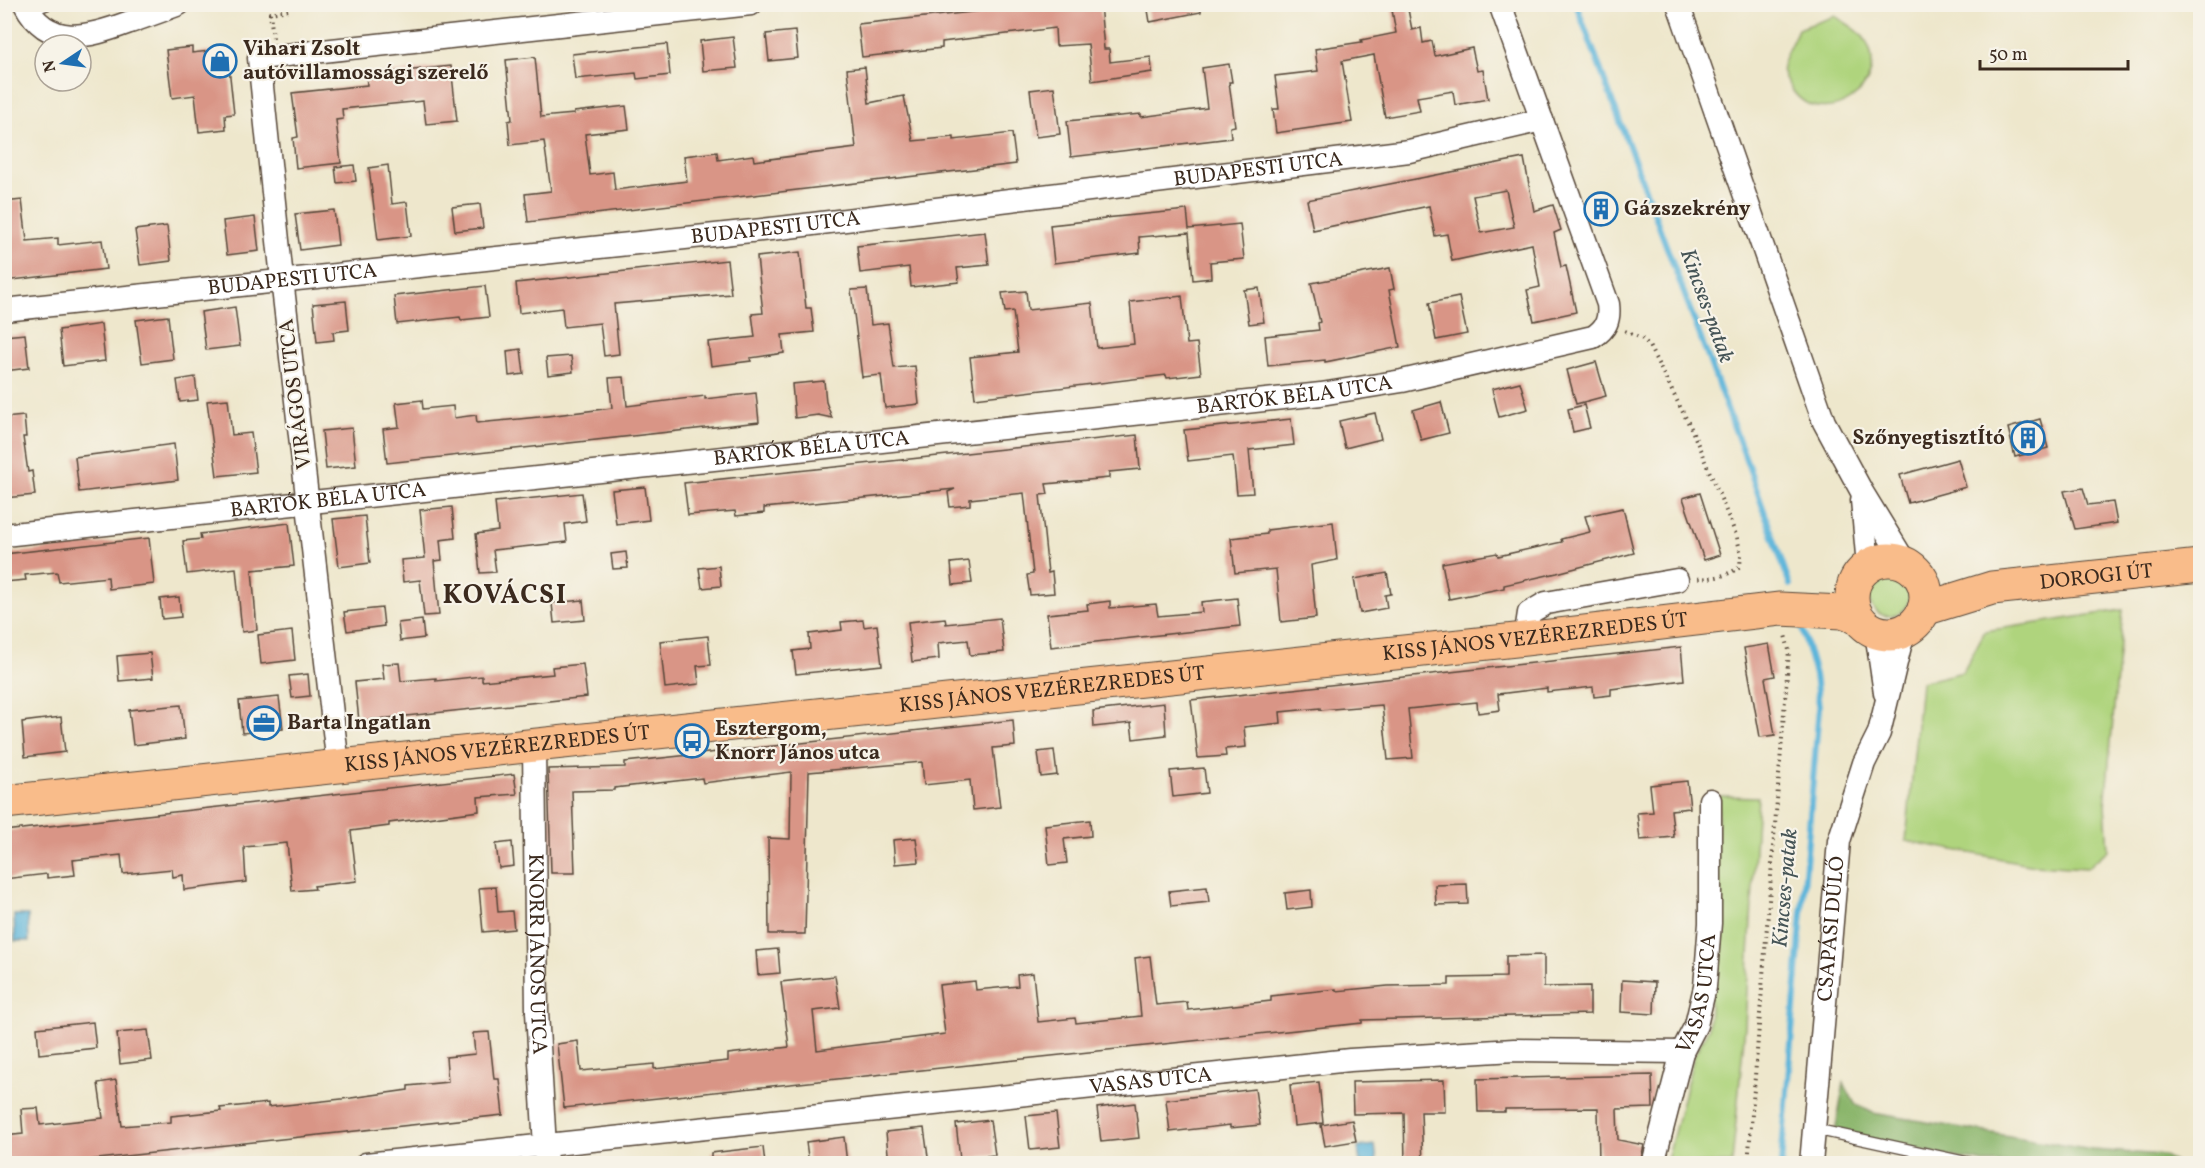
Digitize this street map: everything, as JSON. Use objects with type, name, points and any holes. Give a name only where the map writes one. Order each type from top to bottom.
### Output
[{"type":"main road","points":[[1887,560],[1897,561],[1912,570],[1924,586],[1926,598],[1891,622],[1852,607],[1861,576],[1887,560]]},
{"type":"main road","name":"DOROGI ÚT","points":[[1891,622],[1992,588],[2200,566]]},
{"type":"main road","name":"DOROGI ÚT","points":[[1912,570],[1992,588]]},
{"type":"main road","name":"KISS JÁNOS VEZÉREZREDES ÚT","points":[[4,802],[1525,639],[1780,609],[1818,603],[1861,576]]},
{"type":"main road","name":"KISS JÁNOS VEZÉREZREDES ÚT","points":[[1818,603],[1842,612],[1891,622]]},
{"type":"street","points":[[34,7],[43,26],[51,32],[84,36],[109,30],[179,4]]},
{"type":"street","points":[[267,58],[750,4]]},
{"type":"street","points":[[1500,4],[1608,304],[1607,324]]},
{"type":"street","points":[[1678,4],[1824,422],[1862,492],[1912,570]]},
{"type":"street","name":"VIRÁGOS UTCA","points":[[267,58],[282,279],[338,766]]},
{"type":"street","name":"BUDAPESTI UTCA","points":[[4,310],[768,229],[1386,154],[1409,151],[1542,120]]},
{"type":"street","name":"BARTÓK BÉLA UTCA","points":[[4,535],[1321,393],[1402,381],[1585,340],[1599,334],[1607,324]]},
{"type":"street","points":[[1861,576],[1862,492]]},
{"type":"street","points":[[1525,639],[1529,613],[1546,603],[1677,580]]},
{"type":"street","name":"CSAPÁSI DŰLŐ","points":[[1887,703],[1891,622]]},
{"type":"street","name":"CSAPÁSI DŰLŐ","points":[[1811,1164],[1839,841],[1861,772],[1878,733],[1887,703],[1900,646],[1891,622]]},
{"type":"street","name":"KNORR JÁNOS UTCA","points":[[534,746],[537,1012],[545,1154]]},
{"type":"street","name":"VASAS UTCA","points":[[366,1164],[545,1154],[1350,1060],[1514,1050],[1682,1052],[1696,1025],[1705,987],[1710,923],[1710,800]]},
{"type":"street","points":[[1653,1164],[1682,1052]]},
{"type":"lane","points":[[1814,1129],[1975,1164]]},
{"type":"path","points":[[267,58],[270,13],[268,4]]},
{"type":"path","points":[[270,13],[289,10],[288,4]]},
{"type":"path","points":[[1607,324],[1641,338],[1648,344],[1691,428],[1737,537],[1741,555],[1740,566],[1733,572],[1721,576],[1677,580]]},
{"type":"path","points":[[1748,1164],[1789,650]]},
{"type":"green space","points":[[1835,16],[1864,38],[1871,56],[1870,73],[1863,88],[1851,99],[1836,106],[1820,107],[1804,102],[1791,88],[1782,70],[1783,63],[1798,29]]},
{"type":"green space","points":[[1889,576],[1897,577],[1903,582],[1908,588],[1908,604],[1903,610],[1897,615],[1889,616],[1881,615],[1875,610],[1870,604],[1869,596],[1870,588],[1875,582],[1881,577]]},
{"type":"green space","points":[[2123,610],[2105,806],[2108,850],[2087,868],[2034,865],[1906,841],[1921,682],[1963,672],[1985,631]]},
{"type":"green space","points":[[1719,796],[1758,797],[1745,1026],[1732,1163],[1666,1164],[1694,1056],[1709,1028]]},
{"type":"green space","points":[[1844,1083],[1855,1104],[1873,1113],[2092,1150],[2163,1155],[2175,1163],[1984,1163],[1835,1133]]},
{"type":"water","points":[[14,915],[28,915],[29,941],[15,941]]},
{"type":"water","points":[[1375,1145],[1377,1163],[1360,1163],[1358,1147]]},
{"type":"building","points":[[1050,4],[1100,4],[1104,49],[1109,49],[1110,62],[1151,57],[1152,72],[1092,81],[1088,44],[1056,46],[1055,28],[942,42],[942,48],[862,57],[858,24]]},
{"type":"building","points":[[1147,4],[1201,4],[1201,12],[1150,22]]},
{"type":"building","points":[[1391,4],[1407,4],[1412,30],[1421,28],[1423,43],[1432,41],[1435,56],[1472,48],[1477,71],[1483,70],[1488,99],[1455,105],[1453,91],[1417,97],[1420,111],[1385,117],[1374,55],[1342,61],[1352,122],[1276,133],[1273,109],[1279,109],[1275,76],[1318,71],[1315,49],[1362,42],[1361,40],[1396,33]]},
{"type":"building","points":[[795,31],[798,58],[769,61],[766,34]]},
{"type":"building","points":[[733,37],[737,68],[703,71],[700,41]]},
{"type":"building","points":[[667,44],[670,75],[637,79],[636,73],[575,79],[572,54]]},
{"type":"building","points":[[192,47],[192,53],[227,49],[234,114],[225,115],[226,129],[199,132],[195,95],[172,98],[166,50]]},
{"type":"building","points":[[535,57],[541,117],[626,106],[629,129],[585,134],[590,175],[613,172],[615,190],[687,181],[684,156],[717,152],[718,160],[753,155],[754,161],[856,148],[847,69],[865,67],[869,103],[904,96],[913,141],[954,137],[954,140],[1012,133],[1016,164],[528,222],[525,194],[551,191],[544,141],[510,145],[508,121],[512,120],[506,60]]},
{"type":"building","points":[[1229,64],[1235,126],[1230,127],[1231,138],[1071,157],[1067,121],[1141,114],[1141,117],[1207,108],[1202,68]]},
{"type":"building","points":[[451,66],[457,121],[426,124],[423,101],[342,109],[343,119],[336,120],[341,163],[296,168],[293,138],[298,137],[292,93],[367,85],[366,75]]},
{"type":"building","points":[[1054,87],[1060,134],[1036,137],[1030,90]]},
{"type":"building","points":[[1524,158],[1534,211],[1553,205],[1561,230],[1554,233],[1561,267],[1566,266],[1576,312],[1534,321],[1527,290],[1540,287],[1532,244],[1452,261],[1447,234],[1435,236],[1429,206],[1313,230],[1307,200]],"holes":[[[1506,190],[1514,227],[1481,233],[1473,196]]]},
{"type":"building","points":[[354,165],[356,181],[337,183],[335,167]]},
{"type":"building","points":[[388,165],[392,204],[407,202],[411,236],[378,240],[369,168]]},
{"type":"building","points":[[22,200],[27,241],[58,238],[58,245],[102,240],[106,269],[4,281],[4,202]]},
{"type":"building","points":[[480,204],[483,228],[455,231],[452,207]]},
{"type":"building","points":[[334,210],[338,245],[300,250],[295,214]]},
{"type":"building","points":[[1187,210],[1189,229],[1240,224],[1244,259],[1210,262],[1211,278],[1193,280],[1189,233],[1139,237],[1140,253],[1054,263],[1050,225]]},
{"type":"building","points":[[255,217],[259,251],[227,255],[223,221]]},
{"type":"building","points":[[167,226],[171,261],[140,265],[135,230]]},
{"type":"building","points":[[985,232],[989,265],[957,268],[959,282],[911,287],[909,267],[860,273],[857,246]]},
{"type":"building","points":[[800,252],[806,308],[811,308],[814,332],[782,335],[784,353],[750,358],[751,361],[711,366],[708,342],[755,337],[752,314],[763,313],[757,257]]},
{"type":"building","points":[[727,260],[731,294],[614,304],[619,354],[604,356],[600,323],[564,327],[562,308],[519,313],[516,283]]},
{"type":"building","points":[[1390,268],[1394,289],[1389,290],[1400,347],[1325,362],[1325,360],[1268,366],[1265,336],[1319,330],[1318,323],[1320,322],[1311,283]]},
{"type":"building","points":[[485,286],[489,317],[461,320],[460,317],[397,324],[394,296]]},
{"type":"building","points":[[1259,288],[1264,322],[1249,324],[1244,290]]},
{"type":"building","points":[[867,289],[871,325],[888,323],[894,368],[915,366],[919,404],[885,408],[881,375],[862,377],[851,290]]},
{"type":"building","points":[[1026,291],[1028,310],[1092,303],[1097,348],[1134,344],[1130,302],[1182,296],[1187,344],[1197,343],[1201,374],[1167,378],[1166,375],[975,398],[970,357],[1018,352],[1013,311],[1005,312],[1002,293]]},
{"type":"building","points":[[1459,297],[1467,334],[1436,340],[1429,303]]},
{"type":"building","points":[[346,301],[349,330],[333,332],[334,340],[317,342],[313,304]]},
{"type":"building","points":[[235,307],[240,346],[206,350],[201,312]]},
{"type":"building","points":[[168,316],[173,359],[142,363],[136,320]]},
{"type":"building","points":[[101,324],[105,361],[63,366],[59,330]]},
{"type":"building","points":[[25,334],[29,368],[4,371],[4,336]]},
{"type":"building","points":[[521,349],[524,374],[509,376],[507,351]]},
{"type":"building","points":[[571,356],[573,372],[548,375],[546,358]]},
{"type":"building","points":[[1596,362],[1606,396],[1576,404],[1567,370]]},
{"type":"building","points":[[195,377],[198,400],[180,402],[177,380]]},
{"type":"building","points":[[624,377],[627,406],[705,396],[705,399],[756,393],[759,422],[387,463],[383,429],[399,427],[396,403],[422,400],[423,409],[453,406],[454,418],[476,415],[477,423],[539,417],[612,408],[609,378]]},
{"type":"building","points":[[824,381],[826,402],[832,418],[818,415],[795,418],[792,384]]},
{"type":"building","points":[[1520,382],[1528,409],[1499,417],[1492,389]]},
{"type":"building","points":[[228,399],[232,435],[251,433],[256,472],[217,476],[207,401]]},
{"type":"building","points":[[1441,402],[1449,433],[1421,440],[1413,410]]},
{"type":"building","points":[[1584,405],[1590,428],[1573,432],[1568,409]]},
{"type":"building","points":[[1375,413],[1381,439],[1345,448],[1339,421]]},
{"type":"building","points":[[24,416],[26,437],[23,437],[28,472],[32,471],[35,495],[4,498],[4,418]]},
{"type":"building","points":[[1291,419],[1294,445],[1249,450],[1253,493],[1237,494],[1233,456],[1188,461],[1184,430]]},
{"type":"building","name":"SzőnyegtisztÍtó","points":[[2040,419],[2048,448],[2015,457],[2008,428]]},
{"type":"building","points":[[352,428],[356,466],[326,469],[322,431]]},
{"type":"building","points":[[1137,435],[1140,469],[1109,472],[1109,478],[1046,484],[1048,494],[1040,495],[1048,573],[1052,572],[1054,593],[1030,595],[1027,575],[1033,574],[1024,493],[970,499],[970,505],[950,507],[948,492],[955,489],[764,508],[764,513],[736,516],[735,511],[688,515],[684,483]]},
{"type":"building","points":[[174,444],[178,480],[79,492],[75,457]]},
{"type":"building","points":[[1958,459],[1966,487],[1908,503],[1900,475]]},
{"type":"building","points":[[645,487],[649,520],[616,524],[612,490]]},
{"type":"building","points":[[2083,488],[2088,505],[2113,502],[2117,523],[2075,529],[2064,491]]},
{"type":"building","points":[[582,493],[586,521],[565,524],[567,542],[493,550],[496,572],[480,573],[476,534],[498,531],[495,502]]},
{"type":"building","points":[[1700,493],[1720,555],[1704,560],[1683,498]]},
{"type":"building","points":[[452,507],[455,538],[440,540],[442,560],[434,561],[439,615],[424,616],[420,580],[403,582],[401,560],[425,558],[420,510]]},
{"type":"building","points":[[1623,508],[1634,553],[1504,585],[1504,588],[1449,599],[1442,563],[1497,553],[1498,556],[1562,542],[1561,539],[1590,532],[1585,516]]},
{"type":"building","points":[[365,516],[370,563],[339,567],[333,519]]},
{"type":"building","points":[[1333,522],[1337,560],[1311,565],[1316,618],[1281,622],[1276,569],[1235,573],[1231,538],[1267,534],[1267,530]]},
{"type":"building","points":[[289,523],[294,566],[252,570],[257,630],[242,632],[236,568],[187,574],[183,541],[201,539],[200,534]]},
{"type":"building","points":[[149,538],[154,584],[109,589],[108,577],[59,582],[57,572],[25,575],[26,580],[4,582],[4,554]]},
{"type":"building","points":[[626,552],[628,568],[613,569],[611,554]]},
{"type":"building","points":[[969,561],[972,583],[953,585],[951,563]]},
{"type":"building","points":[[719,566],[721,586],[702,588],[699,568]]},
{"type":"building","points":[[1387,573],[1391,594],[1385,595],[1387,608],[1360,613],[1354,579]]},
{"type":"building","points":[[179,597],[181,617],[162,619],[160,599]]},
{"type":"building","points":[[1237,598],[1240,626],[1051,647],[1047,614],[1088,610],[1087,604],[1110,601],[1110,608],[1156,604],[1158,616],[1202,612],[1201,602]]},
{"type":"building","points":[[583,600],[585,620],[554,623],[552,603]]},
{"type":"building","points":[[382,608],[384,626],[347,631],[344,612]]},
{"type":"building","points":[[945,618],[946,624],[1000,618],[1004,652],[970,655],[968,640],[938,643],[939,659],[912,662],[908,622]]},
{"type":"building","points":[[422,620],[424,638],[400,641],[398,623]]},
{"type":"building","points":[[863,620],[864,627],[877,625],[882,665],[796,674],[793,651],[810,649],[809,634],[842,630],[841,622]]},
{"type":"building","points":[[292,631],[295,660],[261,664],[258,635]]},
{"type":"building","points":[[708,636],[711,665],[697,666],[699,684],[665,688],[660,641]]},
{"type":"building","points":[[1769,644],[1775,676],[1765,678],[1775,735],[1760,737],[1744,648]]},
{"type":"building","points":[[1681,647],[1684,680],[1611,689],[1611,695],[1594,697],[1593,687],[1547,692],[1547,688],[1498,694],[1500,710],[1478,713],[1477,702],[1408,709],[1413,758],[1388,760],[1382,705],[1280,712],[1281,723],[1244,727],[1246,747],[1225,749],[1226,756],[1198,758],[1191,700]]},
{"type":"building","points":[[150,653],[153,678],[119,681],[117,656]]},
{"type":"building","points":[[399,663],[401,681],[436,678],[436,681],[482,676],[482,681],[553,674],[552,667],[583,664],[587,697],[359,721],[355,682],[384,679],[382,664]]},
{"type":"building","points":[[308,674],[310,696],[292,698],[289,676]]},
{"type":"building","points":[[279,697],[283,729],[242,733],[239,701]]},
{"type":"building","points":[[1164,703],[1166,735],[1133,739],[1131,723],[1094,727],[1093,711]]},
{"type":"building","points":[[181,705],[185,739],[133,745],[129,710]]},
{"type":"building","points":[[61,717],[65,752],[25,757],[22,722]]},
{"type":"building","points":[[1013,720],[1015,746],[993,748],[1000,807],[973,810],[970,780],[924,785],[922,762],[809,772],[805,934],[769,934],[768,838],[790,839],[791,772],[703,783],[702,778],[614,788],[614,790],[572,791],[575,873],[551,873],[548,769],[625,767],[625,762]]},
{"type":"building","points":[[1054,750],[1057,775],[1041,777],[1038,752]]},
{"type":"building","points":[[1204,768],[1207,793],[1173,797],[1170,771]]},
{"type":"building","points":[[514,774],[517,794],[478,797],[479,811],[389,823],[389,826],[351,831],[357,881],[292,891],[287,843],[244,847],[246,882],[184,890],[183,875],[173,877],[172,869],[123,874],[121,855],[73,860],[75,875],[47,878],[47,874],[4,879],[4,831]]},
{"type":"building","points":[[1687,781],[1690,808],[1671,810],[1674,837],[1640,840],[1637,813],[1653,812],[1650,785]]},
{"type":"building","points":[[1090,820],[1091,836],[1064,839],[1067,863],[1049,865],[1045,825]]},
{"type":"building","points":[[916,838],[919,862],[895,864],[893,840]]},
{"type":"building","points":[[512,842],[514,866],[499,868],[496,844]]},
{"type":"building","points":[[1467,884],[1468,904],[1436,905],[1435,885]]},
{"type":"building","points":[[496,887],[498,912],[512,911],[514,929],[483,932],[479,888]]},
{"type":"building","points":[[1207,887],[1209,902],[1171,906],[1169,891]]},
{"type":"building","points":[[1311,890],[1312,907],[1287,910],[1285,893]]},
{"type":"building","points":[[778,949],[780,973],[758,975],[756,951]]},
{"type":"building","points":[[1544,955],[1544,987],[1590,986],[1590,1014],[1362,1020],[1362,1023],[564,1108],[557,1044],[578,1041],[581,1071],[654,1064],[654,1069],[728,1061],[728,1054],[789,1047],[781,982],[835,976],[840,1008],[813,1011],[817,1050],[945,1034],[939,985],[975,981],[976,990],[1018,986],[1017,975],[1033,973],[1038,1022],[1075,1018],[1076,1023],[1141,1016],[1135,958],[1150,956],[1156,1005],[1187,1002],[1188,1010],[1271,1001],[1271,996],[1336,989],[1336,991],[1388,986],[1449,985],[1449,978],[1506,977],[1506,956]]},
{"type":"building","points":[[1622,980],[1655,982],[1654,1014],[1621,1012]]},
{"type":"building","points":[[93,1022],[96,1048],[39,1054],[37,1028]]},
{"type":"building","points":[[148,1030],[152,1060],[120,1064],[117,1033]]},
{"type":"building","points":[[489,1032],[494,1079],[499,1079],[503,1115],[52,1164],[4,1164],[4,1136],[23,1134],[21,1109],[38,1108],[40,1125],[103,1118],[98,1083],[116,1080],[122,1126],[171,1122],[171,1116],[221,1111],[220,1108],[268,1103],[268,1107],[351,1098],[408,1090],[408,1086],[448,1082],[446,1057],[475,1054],[473,1033]]},
{"type":"building","points":[[1652,1075],[1653,1108],[1617,1109],[1618,1140],[1644,1145],[1640,1164],[1599,1164],[1598,1108],[1505,1109],[1505,1112],[1478,1112],[1477,1079]]},
{"type":"building","points":[[1444,1080],[1445,1112],[1421,1112],[1423,1164],[1405,1164],[1404,1113],[1353,1114],[1352,1082]]},
{"type":"building","points":[[1319,1082],[1323,1123],[1294,1126],[1290,1085]]},
{"type":"building","points":[[1255,1089],[1260,1125],[1230,1128],[1230,1125],[1170,1132],[1166,1100]]},
{"type":"building","points":[[1135,1103],[1139,1138],[1101,1142],[1097,1108]]},
{"type":"building","points":[[1056,1113],[1060,1147],[1030,1150],[1026,1116]]},
{"type":"building","points":[[990,1120],[995,1155],[960,1159],[956,1124]]},
{"type":"building","points":[[1352,1120],[1356,1141],[1325,1146],[1321,1125]]},
{"type":"building","points":[[924,1128],[929,1164],[889,1164],[886,1132]]},
{"type":"building","points":[[844,1137],[847,1164],[809,1164],[806,1142]]},
{"type":"building","points":[[763,1147],[765,1164],[711,1164],[711,1153]]},
{"type":"waterway","name":"Kincses-patak","points":[[1576,4],[1747,462],[1790,585]]},
{"type":"waterway","name":"Kincses-patak","points":[[1781,1164],[1819,707],[1815,675],[1800,621]]},
{"type":"place","name":"Vihari Zsolt autóvillamossági szerelő","points":[[220,61]]},
{"type":"place","name":"Gázszekrény","points":[[1601,209]]},
{"type":"place","name":"SzőnyegtisztÍtó","points":[[2028,438]]},
{"type":"place","name":"Barta Ingatlan","points":[[264,723]]},
{"type":"place","name":"Esztergom, Knorr János utca","points":[[692,741]]},
{"type":"district","name":"KOVÁCSI","points":[[505,596]]}]
